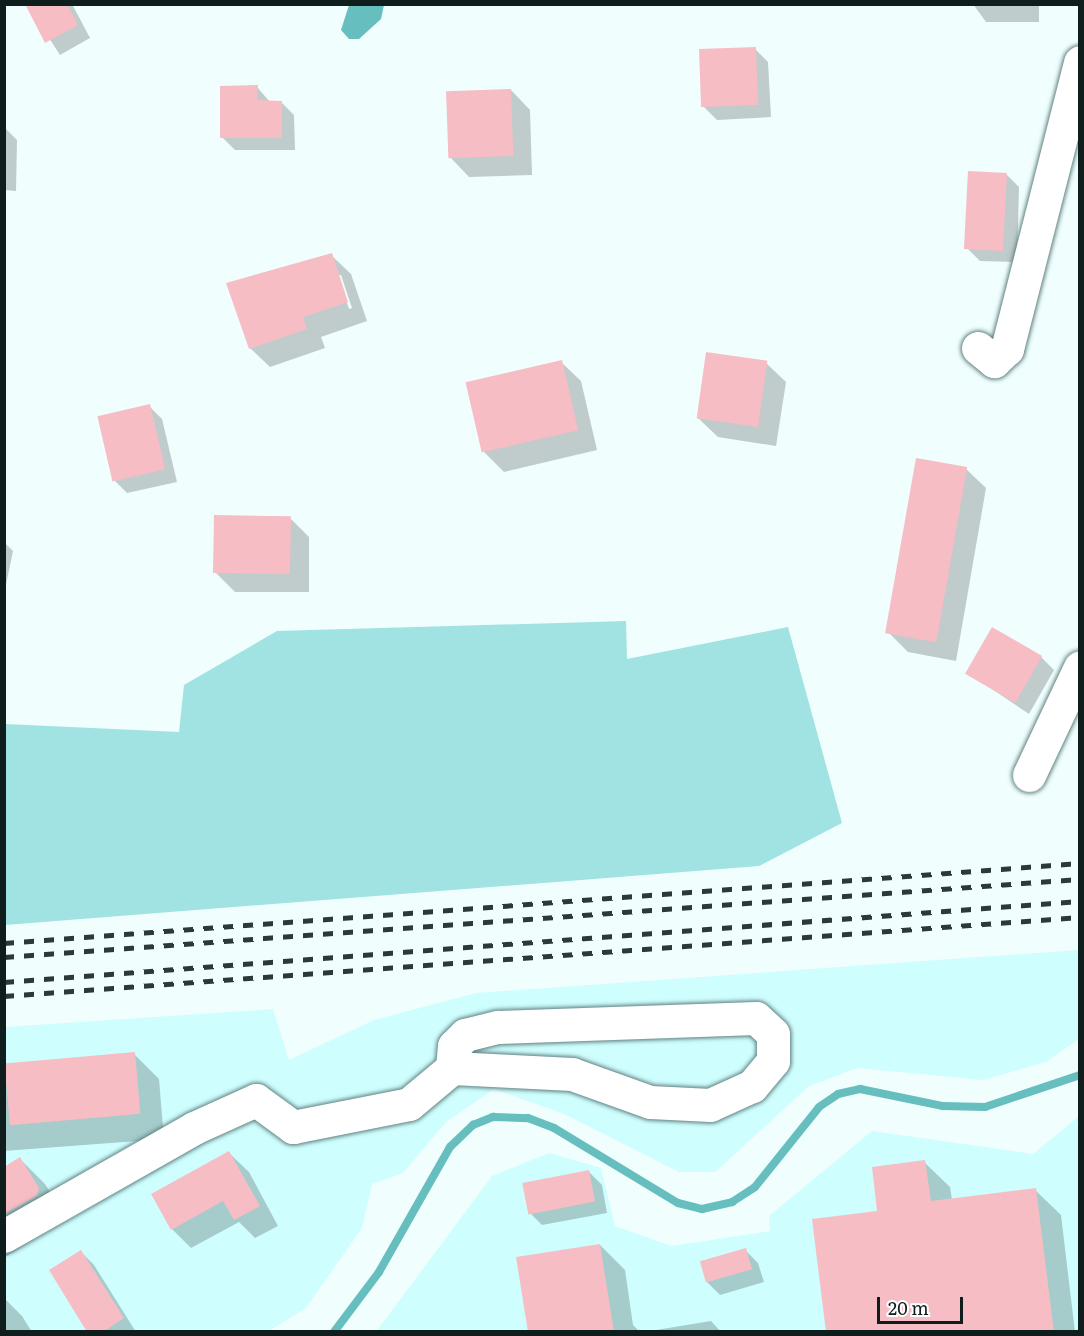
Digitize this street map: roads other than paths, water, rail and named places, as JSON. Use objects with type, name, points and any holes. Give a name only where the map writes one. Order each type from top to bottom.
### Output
[{"type":"street","points":[[978,348],[984,358],[994,361],[1007,349],[1080,62]]},
{"type":"street","points":[[1029,775],[1080,667]]},
{"type":"street","points":[[4,1236],[195,1128],[256,1100],[293,1128],[409,1104],[452,1068],[572,1074],[650,1102],[710,1105],[752,1086],[773,1061],[773,1034],[756,1018],[498,1027],[465,1035],[454,1046],[452,1068]]},
{"type":"waterway","points":[[334,1332],[379,1272],[450,1147],[473,1125],[493,1117],[528,1118],[554,1128],[678,1203],[702,1209],[732,1202],[755,1187],[819,1107],[838,1094],[860,1089],[943,1106],[985,1107],[1080,1075]]},
{"type":"railway","points":[[4,943],[1080,863]]},
{"type":"railway","points":[[4,957],[1080,879]]},
{"type":"railway","points":[[4,982],[1080,901]]},
{"type":"railway","points":[[4,996],[1080,917]]}]
